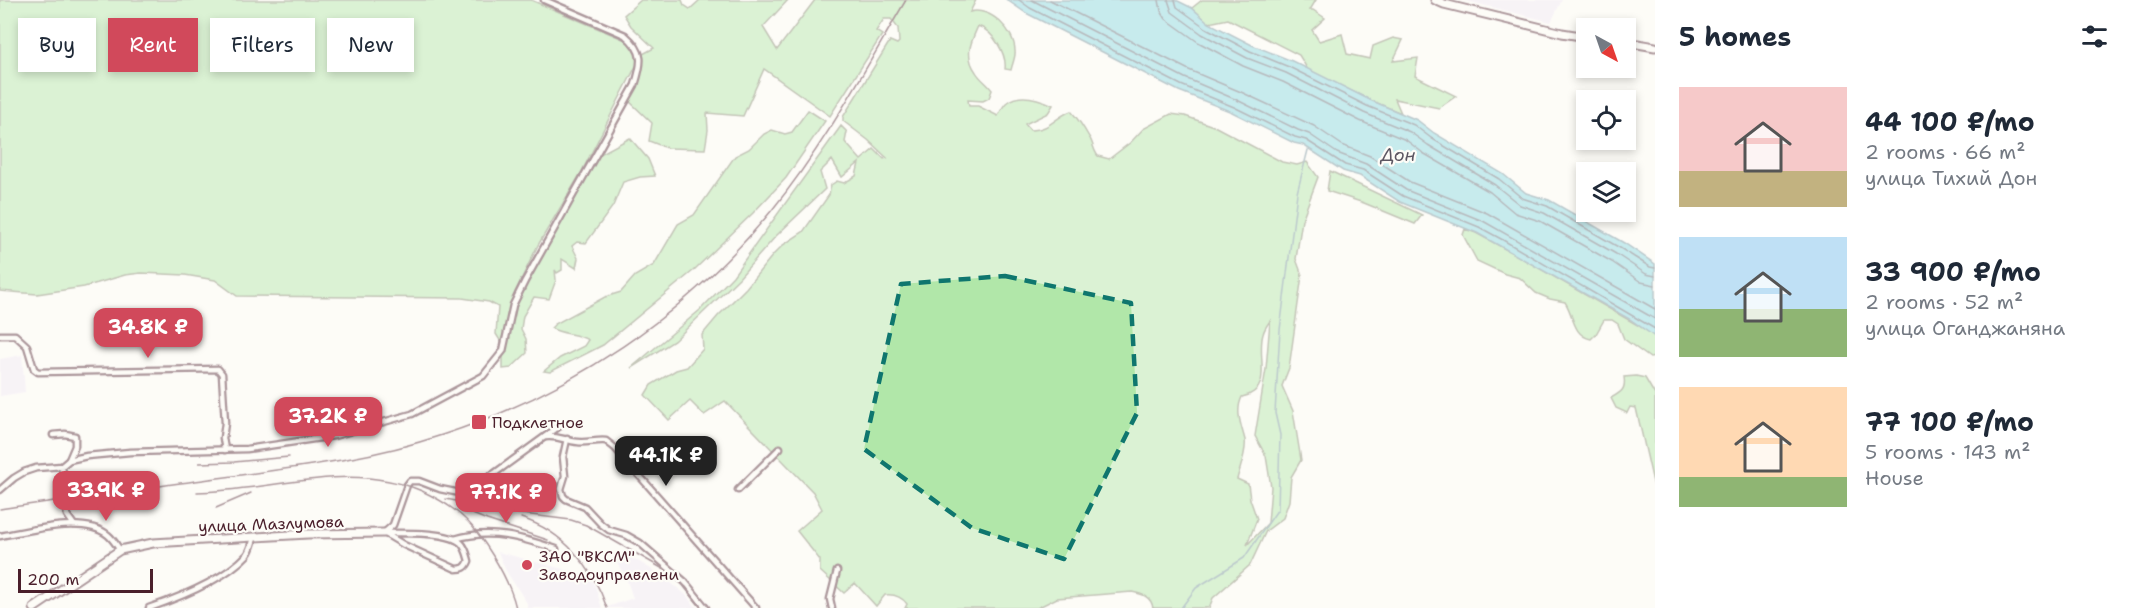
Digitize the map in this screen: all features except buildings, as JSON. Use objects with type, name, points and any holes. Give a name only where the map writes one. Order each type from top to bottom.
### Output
[{"type":"street","points":[[69,460],[130,452],[247,449],[334,436],[412,414],[477,380],[489,370],[503,351],[513,305],[525,281],[635,85],[640,69],[641,55],[625,35],[544,0]]},
{"type":"street","points":[[1435,0],[1576,35]]},
{"type":"street","points":[[1636,44],[1655,47]]},
{"type":"street","points":[[0,335],[15,334],[27,346],[34,369],[38,372],[218,369],[222,374],[225,450]]},
{"type":"street","points":[[384,533],[393,525],[406,485],[410,481],[419,481],[460,493],[495,473],[561,425]]},
{"type":"street","points":[[0,490],[24,472],[36,468],[62,466],[69,460],[75,446],[75,436],[52,435]]},
{"type":"street","points":[[545,437],[554,436],[584,442],[606,441],[615,448],[756,608]]},
{"type":"street","points":[[567,439],[563,457],[565,476],[561,489],[563,496],[585,507],[609,530],[626,535],[640,543],[685,582],[706,608]]},
{"type":"street","points":[[738,490],[780,448]]},
{"type":"street","points":[[62,466],[67,515],[74,525]]},
{"type":"street","points":[[0,536],[74,525],[95,529],[108,535],[120,550]]},
{"type":"street","points":[[384,533],[411,533],[456,539],[477,534],[490,534],[509,536],[556,549]]},
{"type":"street","points":[[384,533],[436,560],[456,569],[462,569],[469,561],[462,544],[456,539]]},
{"type":"street","name":"улица Мазлумова","points":[[34,608],[120,550],[153,543],[308,534],[384,533]]},
{"type":"street","points":[[149,608],[188,594],[232,567],[248,554],[254,538]]},
{"type":"street","points":[[832,608],[830,599],[837,571]]},
{"type":"highlighted area","points":[[1005,276],[1131,303],[1137,413],[1064,559],[972,528],[864,449],[901,284]]},
{"type":"shaded area","points":[[1463,0],[1562,0],[1551,22]]},
{"type":"shaded area","points":[[22,355],[25,392],[0,396],[0,359]]},
{"type":"shaded area","points":[[498,552],[582,574],[584,572],[594,583],[602,608],[527,608],[527,603],[506,571]]},
{"type":"shaded area","points":[[622,554],[661,575],[685,594],[697,608],[605,608],[633,598],[625,575],[616,562]]},
{"type":"green space","points":[[0,0],[531,0],[630,42],[636,54],[637,64],[581,173],[538,245],[515,292],[501,342],[496,334],[498,307],[489,302],[462,298],[237,296],[215,280],[185,275],[141,273],[125,275],[84,287],[37,294],[0,291]]},
{"type":"green space","points":[[641,0],[682,0],[684,5],[690,9],[700,0],[788,0],[763,27],[777,50],[815,0],[976,0],[970,12],[985,13],[1000,22],[1011,36],[1015,53],[1011,70],[1005,69],[1004,57],[998,44],[989,33],[978,26],[971,43],[970,60],[972,66],[992,90],[989,98],[983,101],[968,100],[969,106],[978,106],[998,116],[1006,103],[1017,98],[1036,99],[1053,105],[1048,113],[1025,124],[1030,130],[1047,126],[1071,111],[1090,139],[1098,156],[1109,159],[1131,142],[1143,129],[1171,114],[1185,116],[1216,127],[1282,162],[1297,165],[1307,162],[1318,177],[1302,220],[1296,259],[1302,275],[1289,368],[1282,386],[1293,411],[1301,460],[1291,477],[1289,501],[1283,518],[1266,531],[1250,565],[1213,598],[1209,608],[1153,608],[1148,598],[1132,592],[1057,598],[1037,608],[905,608],[907,604],[902,599],[888,595],[885,595],[876,606],[855,583],[844,593],[820,571],[820,560],[797,531],[822,509],[813,492],[725,401],[704,415],[690,401],[669,420],[645,395],[651,385],[676,370],[687,367],[703,349],[702,335],[718,316],[783,245],[803,232],[829,195],[831,185],[837,181],[844,183],[856,176],[859,163],[842,177],[832,160],[820,172],[825,189],[776,236],[739,278],[674,341],[631,368],[700,310],[733,276],[841,126],[847,132],[845,142],[861,160],[874,149],[884,159],[887,158],[843,121],[843,117],[890,41],[897,44],[899,42],[898,28],[891,19],[884,19],[876,31],[882,35],[830,116],[764,69],[743,116],[707,113],[708,130],[705,149],[667,148],[649,141],[652,123],[627,99],[635,85],[641,55],[654,48],[631,26],[624,15]],"holes":[[[1270,321],[1266,369],[1255,436],[1266,456],[1271,487],[1268,523],[1247,545],[1257,519],[1248,484],[1237,479],[1245,444],[1239,408],[1242,397],[1252,393],[1261,380],[1261,343],[1263,332]]]},
{"type":"green space","points":[[1202,0],[1316,0],[1310,10],[1325,18],[1312,30],[1319,41],[1342,34],[1347,54],[1370,59],[1373,46],[1393,38],[1403,40],[1393,61],[1418,58],[1415,76],[1456,96],[1439,108],[1395,99],[1401,113],[1308,70],[1299,55],[1228,19],[1209,23],[1192,8]]},
{"type":"green space","points":[[808,110],[825,121],[786,178],[753,213],[693,271],[603,345],[550,372],[544,371],[560,358],[584,346],[588,340],[551,328],[555,324],[605,297],[621,292],[635,276],[654,265],[678,224],[694,215],[735,156],[749,149],[764,134],[772,130],[785,134],[792,132]]},
{"type":"green space","points":[[630,138],[648,159],[655,176],[623,182],[613,206],[586,243],[577,242],[572,246],[578,258],[576,268],[562,259],[562,270],[557,273],[555,270],[556,280],[549,299],[534,297],[523,316],[521,329],[526,339],[527,353],[511,368],[503,369],[503,351],[523,285],[600,154]]},
{"type":"green space","points":[[1330,171],[1422,215],[1415,224],[1327,191]]},
{"type":"green space","points":[[1465,229],[1518,256],[1648,331],[1655,337],[1655,357],[1650,358],[1624,339],[1618,324],[1612,320],[1604,320],[1591,339],[1585,337],[1577,329],[1565,302],[1536,293],[1520,278],[1477,261],[1463,235]]},
{"type":"green space","points":[[1624,377],[1645,378],[1655,395],[1655,491],[1636,408],[1630,407],[1627,413],[1616,408],[1611,398],[1622,390]]},
{"type":"water","name":"Дон","points":[[1007,0],[1176,0],[1192,8],[1209,23],[1252,45],[1292,61],[1370,100],[1417,120],[1434,133],[1503,174],[1526,193],[1549,200],[1576,215],[1576,222],[1587,222],[1655,264],[1655,337],[1631,320],[1477,233],[1400,202],[1360,176],[1343,171],[1303,145],[1294,143],[1232,112],[1179,91],[1026,13]]},
{"type":"waterway","points":[[1181,608],[1196,588],[1244,558],[1278,509],[1280,435],[1275,413],[1280,330],[1297,193],[1308,150]]},
{"type":"railway","points":[[0,509],[354,458],[413,444],[490,418],[580,373],[623,346],[702,284],[772,210],[826,134],[906,0]]},
{"type":"railway","points":[[199,463],[289,457]]},
{"type":"railway","points":[[197,492],[339,477],[395,482],[422,491],[454,509],[473,528],[501,570],[516,608]]},
{"type":"railway","points":[[216,508],[251,493]]},
{"type":"railway","points":[[446,499],[515,513],[571,520],[586,525],[672,574],[686,587],[702,608]]},
{"type":"railway","points":[[458,508],[548,540]]},
{"type":"railway","points":[[521,518],[550,532],[574,552],[594,578],[607,608]]},
{"type":"place","name":"Подклетное","points":[[479,422]]},
{"type":"place","name":"ЗАО \"ВКСМ\" Заводоуправлени","points":[[527,565]]}]
